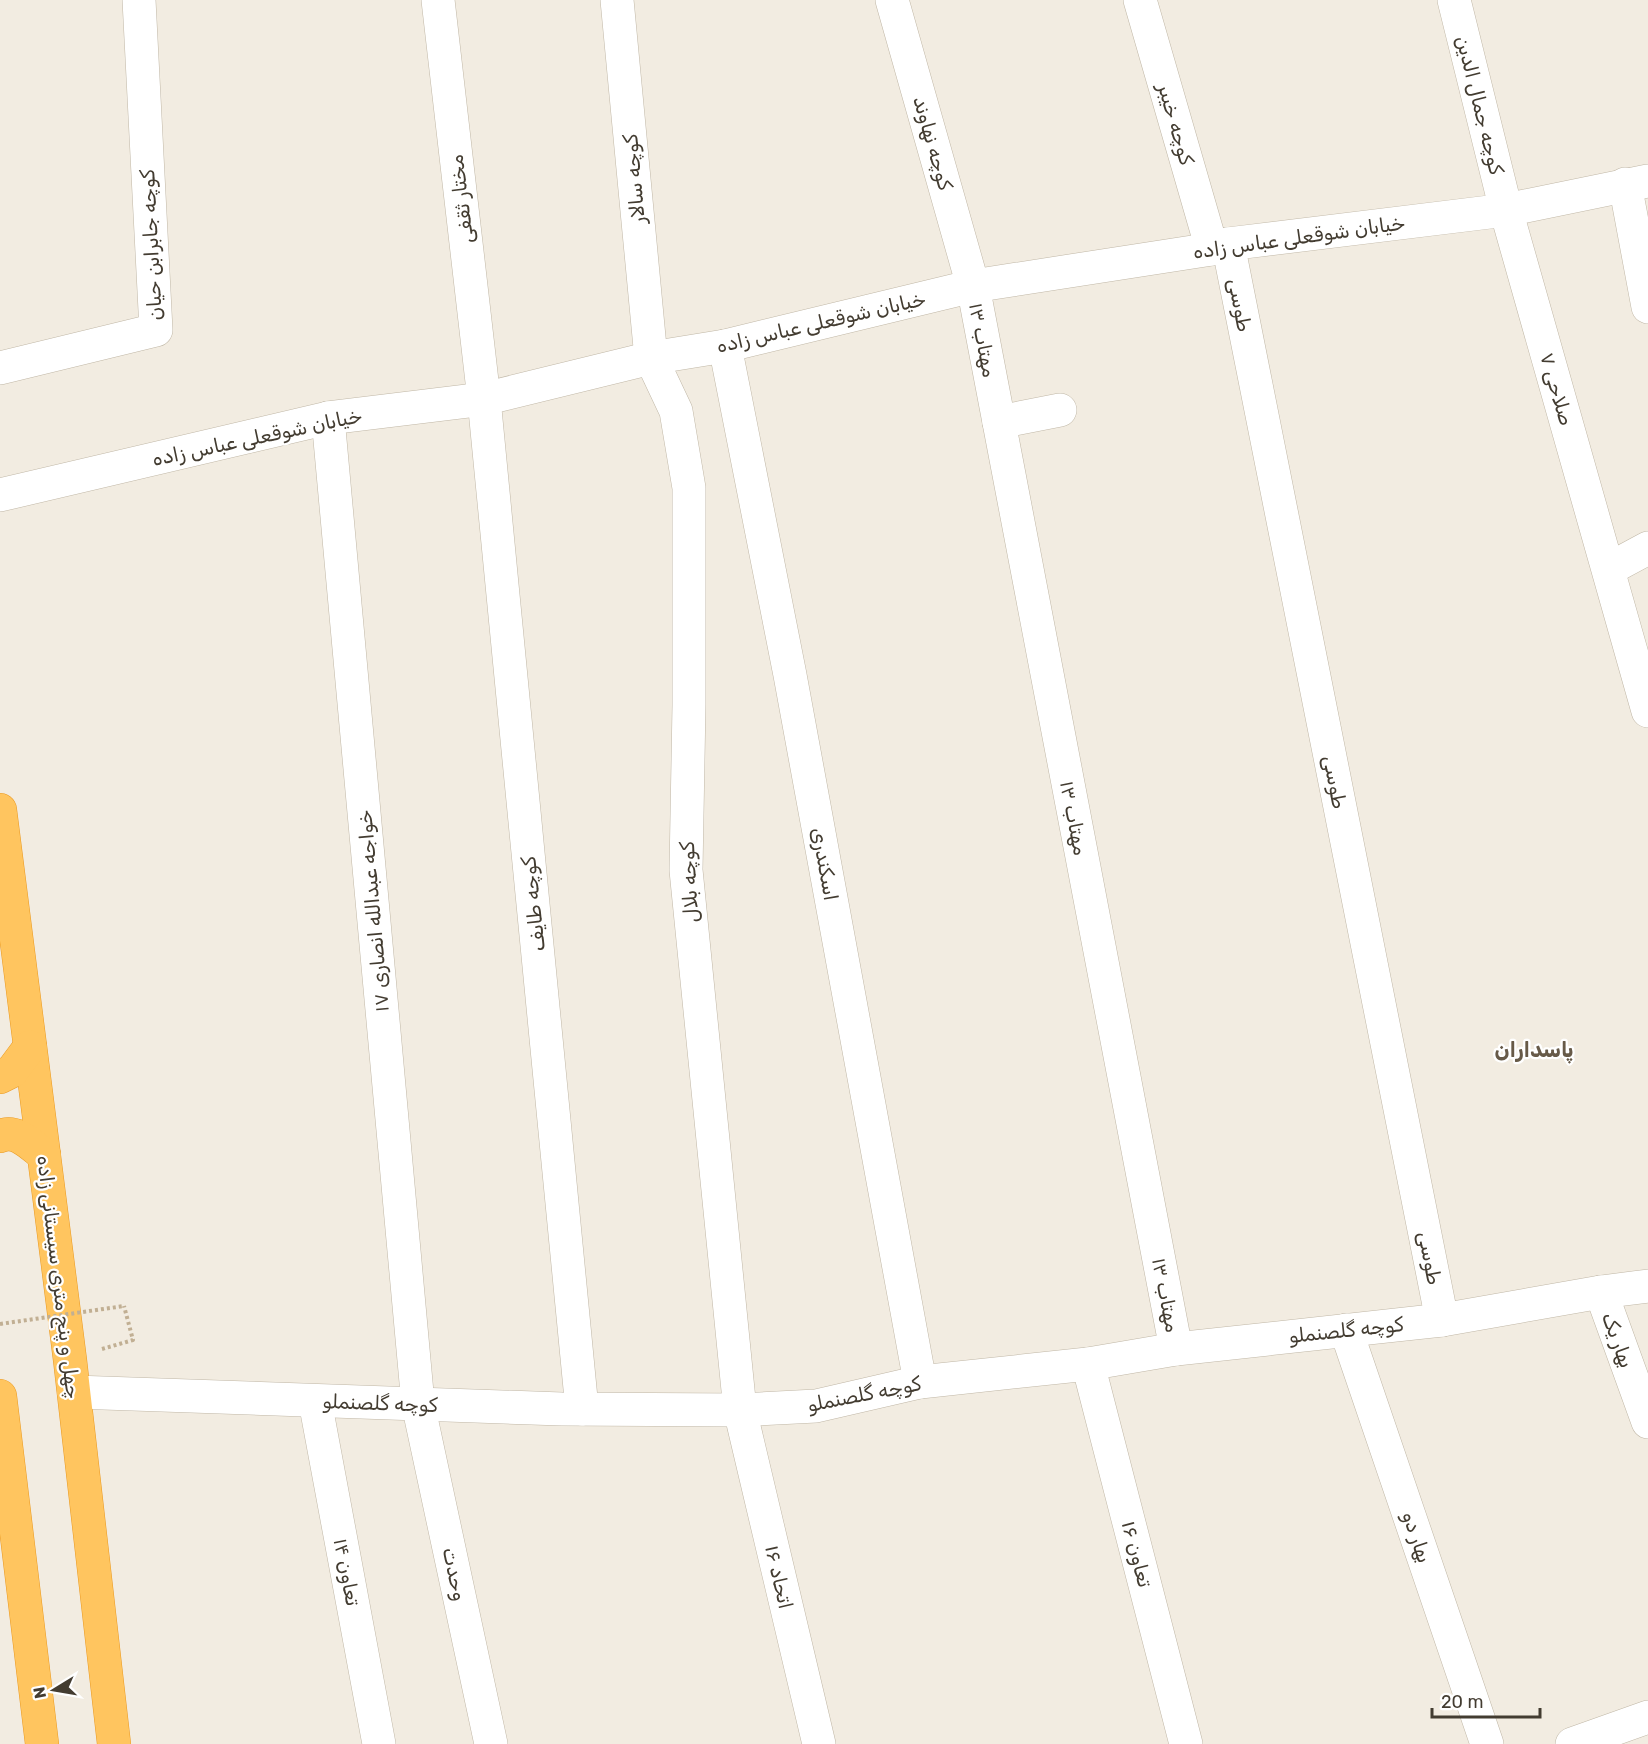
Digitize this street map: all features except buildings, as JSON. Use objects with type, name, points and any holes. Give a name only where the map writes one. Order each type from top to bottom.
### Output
[{"type":"highway","name":"چهل و پنج متری سیستانی زاده","points":[[0,810],[74,1392],[114,1744]]},
{"type":"highway","points":[[0,1077],[12,1071],[30,1047]]},
{"type":"highway","points":[[0,1136],[6,1134],[22,1137],[44,1155]]},
{"type":"highway","points":[[1,1405],[4,1468],[42,1744]]},
{"type":"street","name":"کوچه جابرابن حیان","points":[[0,368],[156,330],[139,0]]},
{"type":"street","name":"مختار ثقفی","points":[[438,0],[484,399]]},
{"type":"street","name":"کوچه سالار","points":[[617,0],[651,358]]},
{"type":"street","name":"کوچه نهاوند","points":[[892,0],[973,286]]},
{"type":"street","name":"کوچه خیبر","points":[[1140,0],[1220,246]]},
{"type":"street","name":"کوچه جمال الدین","points":[[1454,0],[1506,210]]},
{"type":"street","name":"خیابان شوقعلی عباس زاده","points":[[0,495],[328,418],[484,399],[651,358],[725,346],[973,286],[1220,246],[1506,210],[1637,183]]},
{"type":"street","points":[[1637,183],[1648,307]]},
{"type":"street","name":"صلاحی ۷","points":[[1506,210],[1648,711]]},
{"type":"street","name":"طوسی","points":[[1220,246],[1442,1320]]},
{"type":"street","name":"مهتاب ۱۳","points":[[973,286],[1176,1349]]},
{"type":"street","name":"اسکندری","points":[[725,346],[790,675],[920,1382]]},
{"type":"street","name":"کوچه بلال","points":[[651,358],[676,411],[689,488],[686,870],[740,1410]]},
{"type":"street","name":"کوچه طایف","points":[[484,399],[582,1409]]},
{"type":"street","points":[[999,422],[1060,410]]},
{"type":"street","name":"خواجه عبدالله انصاری ۱۷","points":[[328,418],[418,1404]]},
{"type":"street","points":[[1609,569],[1648,548]]},
{"type":"street","name":"کوچه گلصنملو","points":[[74,1392],[582,1409],[740,1410],[816,1406],[920,1382],[1088,1364],[1176,1349],[1442,1320],[1600,1292],[1648,1286]]},
{"type":"street","name":"بهار یک","points":[[1600,1292],[1648,1422]]},
{"type":"street","name":"بهار دو","points":[[1346,1330],[1487,1744]]},
{"type":"street","name":"تعاون ۱۶","points":[[1088,1364],[1186,1744]]},
{"type":"street","name":"تعاون ۱۴","points":[[315,1401],[379,1744]]},
{"type":"street","name":"وحدت","points":[[418,1404],[491,1744]]},
{"type":"street","name":"اتحاد ۱۶","points":[[740,1410],[819,1744]]},
{"type":"street","points":[[1572,1744],[1648,1717]]},
{"type":"path","points":[[0,1324],[124,1306],[133,1340]]},
{"type":"district","name":"پاسداران","points":[[1534,1050]]}]
